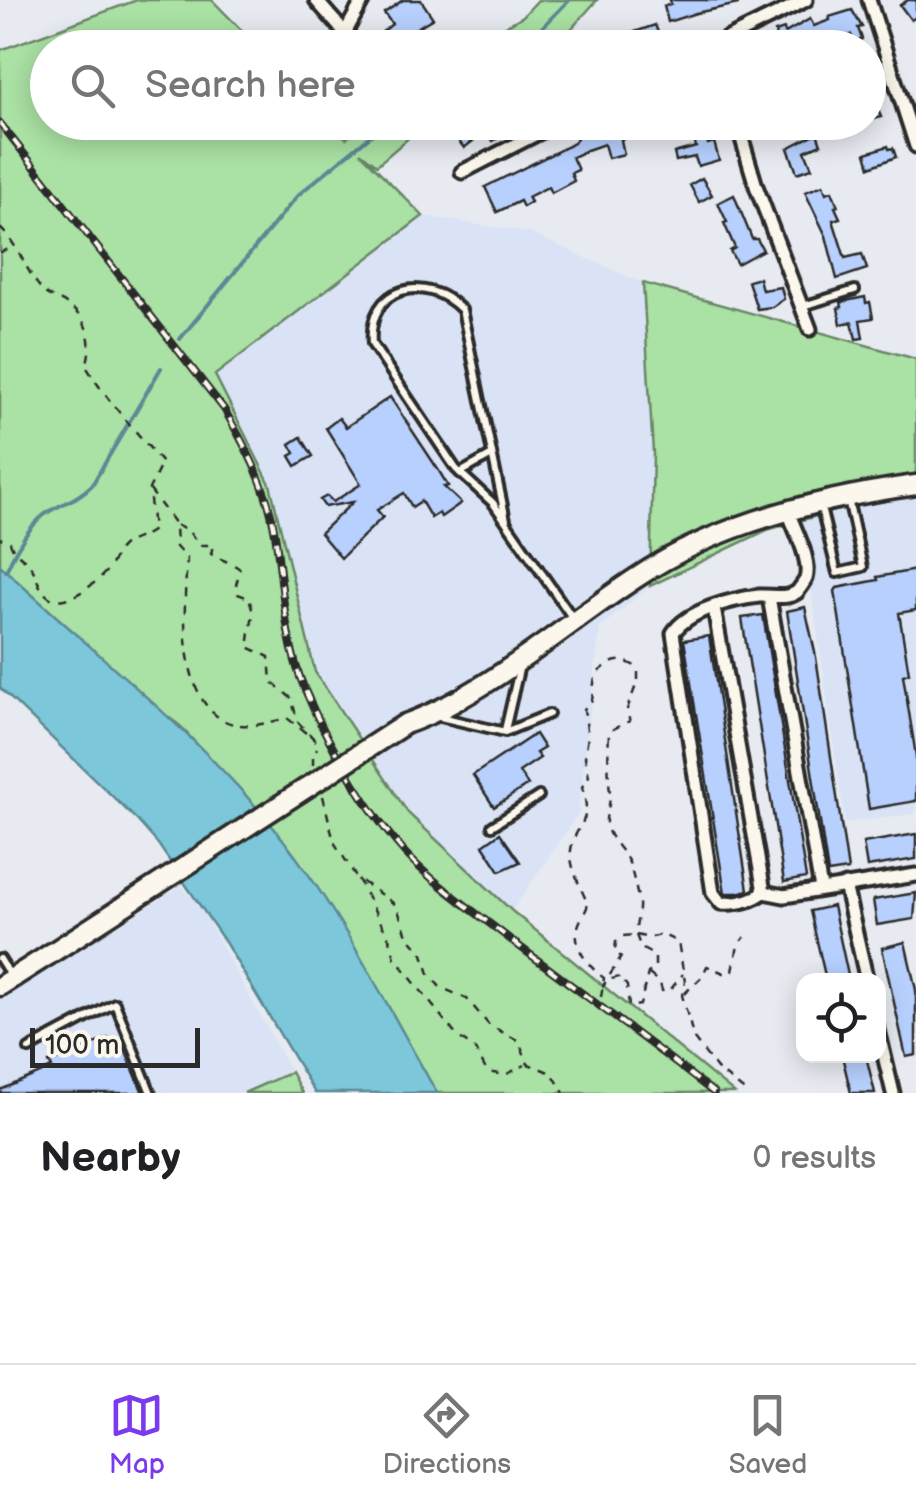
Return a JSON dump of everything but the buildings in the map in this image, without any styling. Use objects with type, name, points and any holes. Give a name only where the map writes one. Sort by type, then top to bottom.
[{"type":"main road","points":[[6,982],[405,724],[432,715],[521,659],[639,575],[713,538],[788,511],[916,484]]},
{"type":"street","points":[[316,0],[341,30]]},
{"type":"street","points":[[346,30],[363,0]]},
{"type":"street","points":[[746,30],[806,0]]},
{"type":"street","points":[[869,0],[879,30]]},
{"type":"street","points":[[886,53],[916,146]]},
{"type":"street","points":[[462,172],[525,140]]},
{"type":"street","points":[[742,140],[810,330]]},
{"type":"street","points":[[788,511],[807,564],[806,579],[798,592],[732,602],[696,614],[673,633],[712,885],[721,903],[746,902],[764,892],[784,896],[916,875]]},
{"type":"street","points":[[769,597],[821,889]]},
{"type":"street","points":[[714,608],[764,892]]},
{"type":"street","points":[[845,885],[865,973]]},
{"type":"street","points":[[886,1063],[893,1093]]},
{"type":"lane","points":[[506,520],[462,310],[448,298],[427,290],[412,288],[390,295],[373,322],[372,344],[460,473],[493,503],[575,620]]},
{"type":"lane","points":[[802,306],[855,290]]},
{"type":"lane","points":[[460,473],[492,455]]},
{"type":"lane","points":[[820,502],[837,573],[863,567],[848,496]]},
{"type":"lane","points":[[505,732],[521,659]]},
{"type":"lane","points":[[432,715],[505,732],[549,714]]},
{"type":"lane","points":[[492,826],[539,796]]},
{"type":"lane","points":[[0,959],[6,982]]},
{"type":"lane","points":[[29,1050],[115,1002],[152,1093]]},
{"type":"path","points":[[0,228],[16,244],[46,295],[64,302],[81,316],[92,347],[86,366],[114,409],[162,463],[149,489],[152,530],[144,537],[128,541],[116,551],[108,569],[66,601],[44,593],[30,565],[18,557],[10,542],[0,538]]},
{"type":"path","points":[[0,253],[16,244]]},
{"type":"path","points":[[149,489],[175,524],[188,531],[200,545],[213,546],[211,554],[220,560],[230,560],[240,569],[238,594],[248,598],[252,613],[248,647],[270,656],[271,681],[291,698],[298,722],[316,741],[287,718],[254,726],[226,722],[206,706],[195,688],[189,664],[187,559],[176,547],[175,524]]},
{"type":"path","points":[[601,998],[604,978],[587,964],[579,945],[579,922],[588,904],[578,884],[578,874],[570,864],[570,852],[586,816],[582,787],[589,776],[584,710],[592,700],[595,675],[612,660],[620,659],[638,668],[638,680],[626,712],[630,720],[609,731],[611,760],[606,772],[610,796],[606,820],[608,832],[629,860],[639,905],[636,935],[641,948],[655,956],[655,968],[648,973],[640,1004],[628,1007],[627,986],[620,977],[603,986]]},
{"type":"path","points":[[312,761],[317,748]]},
{"type":"path","points":[[323,796],[334,842],[390,940],[395,958],[456,1035],[475,1049],[487,1072],[505,1075],[528,1064],[552,1072],[564,1093]]},
{"type":"path","points":[[357,878],[396,905],[406,934],[423,954],[429,974],[440,986],[466,999],[489,1024],[519,1041],[528,1064]]},
{"type":"path","points":[[603,986],[620,957],[615,950],[616,942],[623,936],[650,938],[661,934],[678,942],[682,995],[694,1039],[704,1055],[748,1093]]},
{"type":"path","points":[[682,995],[702,977],[707,966],[724,973],[733,971],[738,945],[745,937]]},
{"type":"path","points":[[648,973],[660,983],[662,991],[671,989],[683,974]]},
{"type":"shaded area","points":[[423,216],[530,233],[643,283],[653,453],[650,586],[600,628],[578,814],[512,911],[408,813],[315,672],[270,484],[214,374]]},
{"type":"shaded area","points":[[916,488],[916,814],[845,823],[801,520]]},
{"type":"shaded area","points":[[181,886],[200,906],[291,1072],[244,1093],[0,1093],[0,999]]},
{"type":"green space","points":[[137,0],[212,0],[241,30],[55,30]]},
{"type":"green space","points":[[538,0],[597,0],[570,30],[499,30],[523,16]]},
{"type":"green space","points":[[30,39],[30,140],[406,140],[377,165],[360,152],[423,216],[215,375],[270,484],[315,672],[408,813],[512,911],[734,1093],[421,1093],[275,830],[179,725],[55,635],[0,568],[0,50]]},
{"type":"green space","points":[[643,283],[916,359],[916,488],[767,530],[650,586],[653,453]]},
{"type":"green space","points":[[291,1072],[302,1093],[244,1093]]},
{"type":"water","points":[[0,565],[173,721],[269,822],[338,920],[437,1093],[315,1093],[225,942],[158,844],[0,688]]},
{"type":"waterway","points":[[540,30],[569,0]]},
{"type":"waterway","points":[[180,339],[298,195],[365,140]]},
{"type":"waterway","points":[[6,571],[36,522],[92,485],[161,368]]},
{"type":"railway","points":[[0,123],[224,409],[241,439],[272,517],[288,633],[298,671],[340,760],[386,830],[419,867],[450,893],[714,1093]]}]
